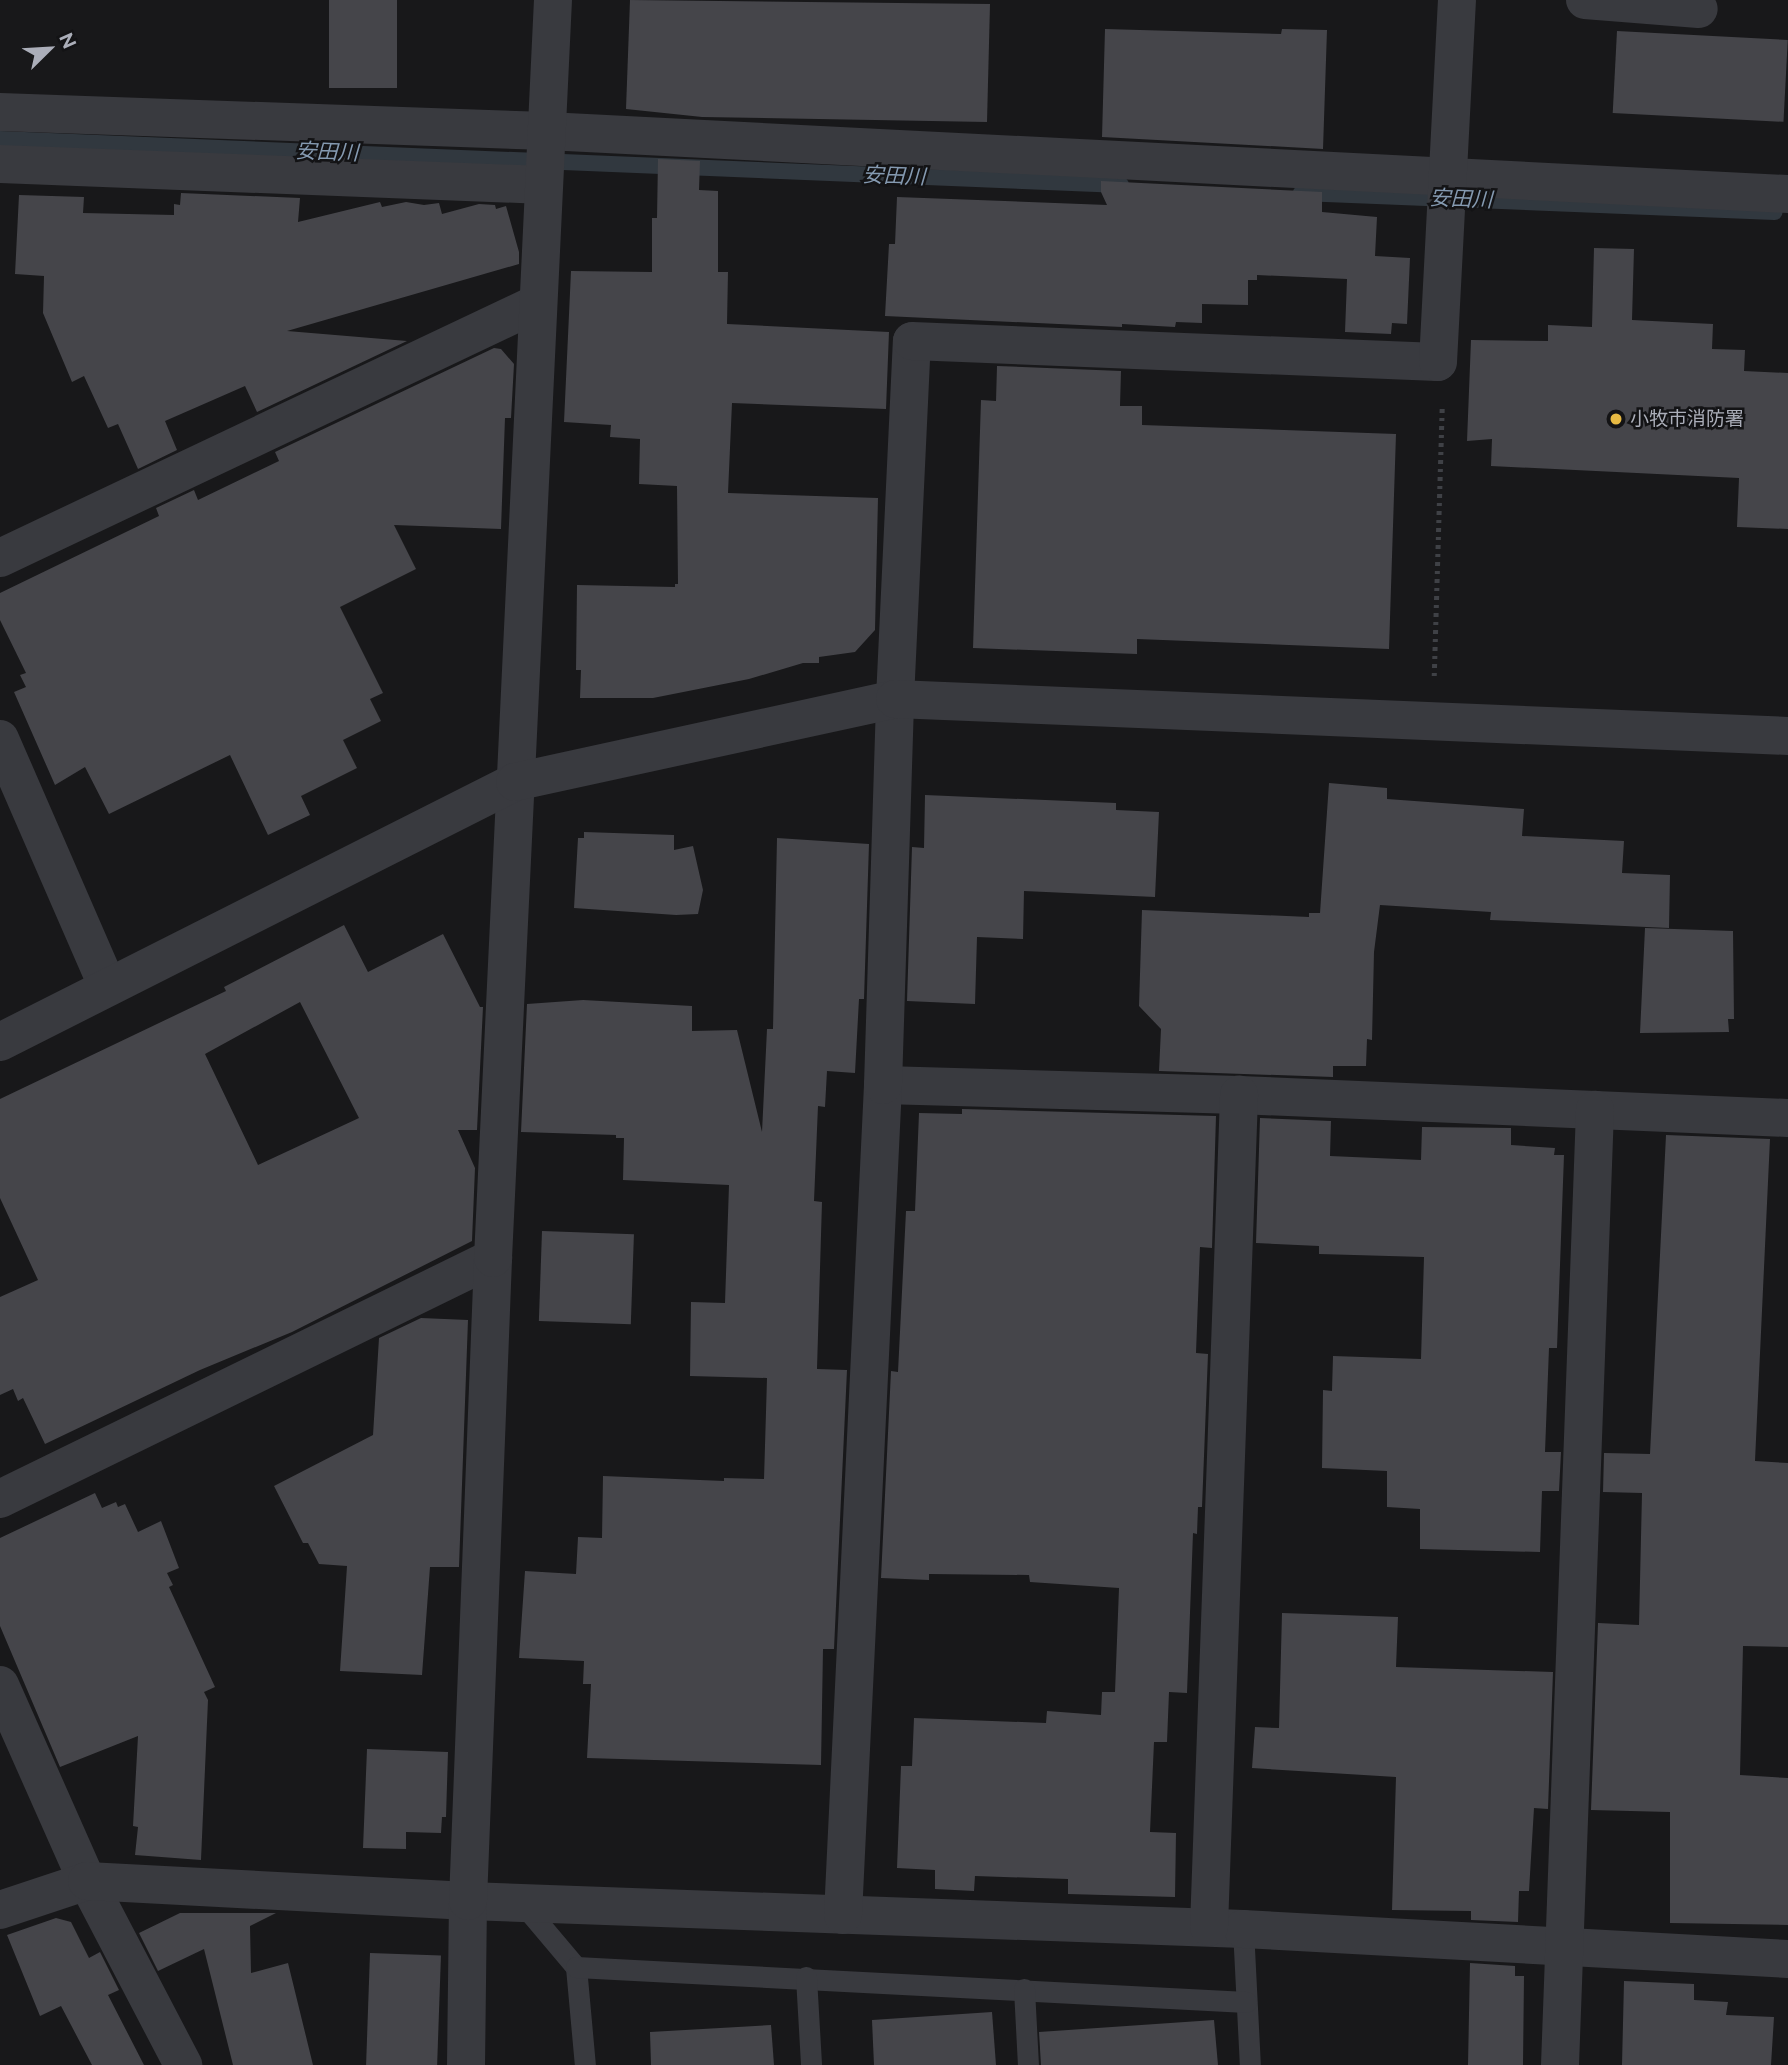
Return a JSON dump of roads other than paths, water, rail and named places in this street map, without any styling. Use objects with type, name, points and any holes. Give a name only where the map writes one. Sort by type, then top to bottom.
[{"type":"street","points":[[466,2065],[468,1901],[493,1258],[553,0]]},
{"type":"street","points":[[843,1915],[883,1085],[895,699],[912,341],[1438,362],[1457,0]]},
{"type":"street","points":[[1585,0],[1699,9]]},
{"type":"street","points":[[0,112],[547,131],[1445,197],[1788,194]]},
{"type":"street","points":[[172,171],[174,118]]},
{"type":"street","points":[[239,173],[240,120]]},
{"type":"street","points":[[307,176],[309,122]]},
{"type":"street","points":[[0,164],[544,185]]},
{"type":"street","points":[[0,558],[538,303]]},
{"type":"street","points":[[0,1042],[514,782],[895,699],[1788,736]]},
{"type":"street","points":[[0,739],[108,987]]},
{"type":"street","points":[[883,1085],[1239,1095],[1788,1118]]},
{"type":"street","points":[[1226,1928],[1239,1095]]},
{"type":"street","points":[[1560,2065],[1595,1110]]},
{"type":"street","points":[[0,1499],[493,1258]]},
{"type":"street","points":[[0,1685],[87,1881],[183,2065]]},
{"type":"street","points":[[0,1910],[87,1881],[468,1901],[1226,1928],[1788,1959]]},
{"type":"lane","points":[[521,1902],[576,1967],[585,2065]]},
{"type":"lane","points":[[1226,1928],[1247,2001],[1250,2065]]},
{"type":"lane","points":[[576,1967],[1247,2001]]},
{"type":"lane","points":[[806,1977],[811,2065]]},
{"type":"lane","points":[[1024,1989],[1028,2065]]},
{"type":"waterway","name":"安田川","points":[[0,139],[1121,185]]},
{"type":"waterway","name":"安田川","points":[[1301,193],[1775,212]]},
{"type":"place","name":"小牧市消防署","points":[[1616,419]]}]
